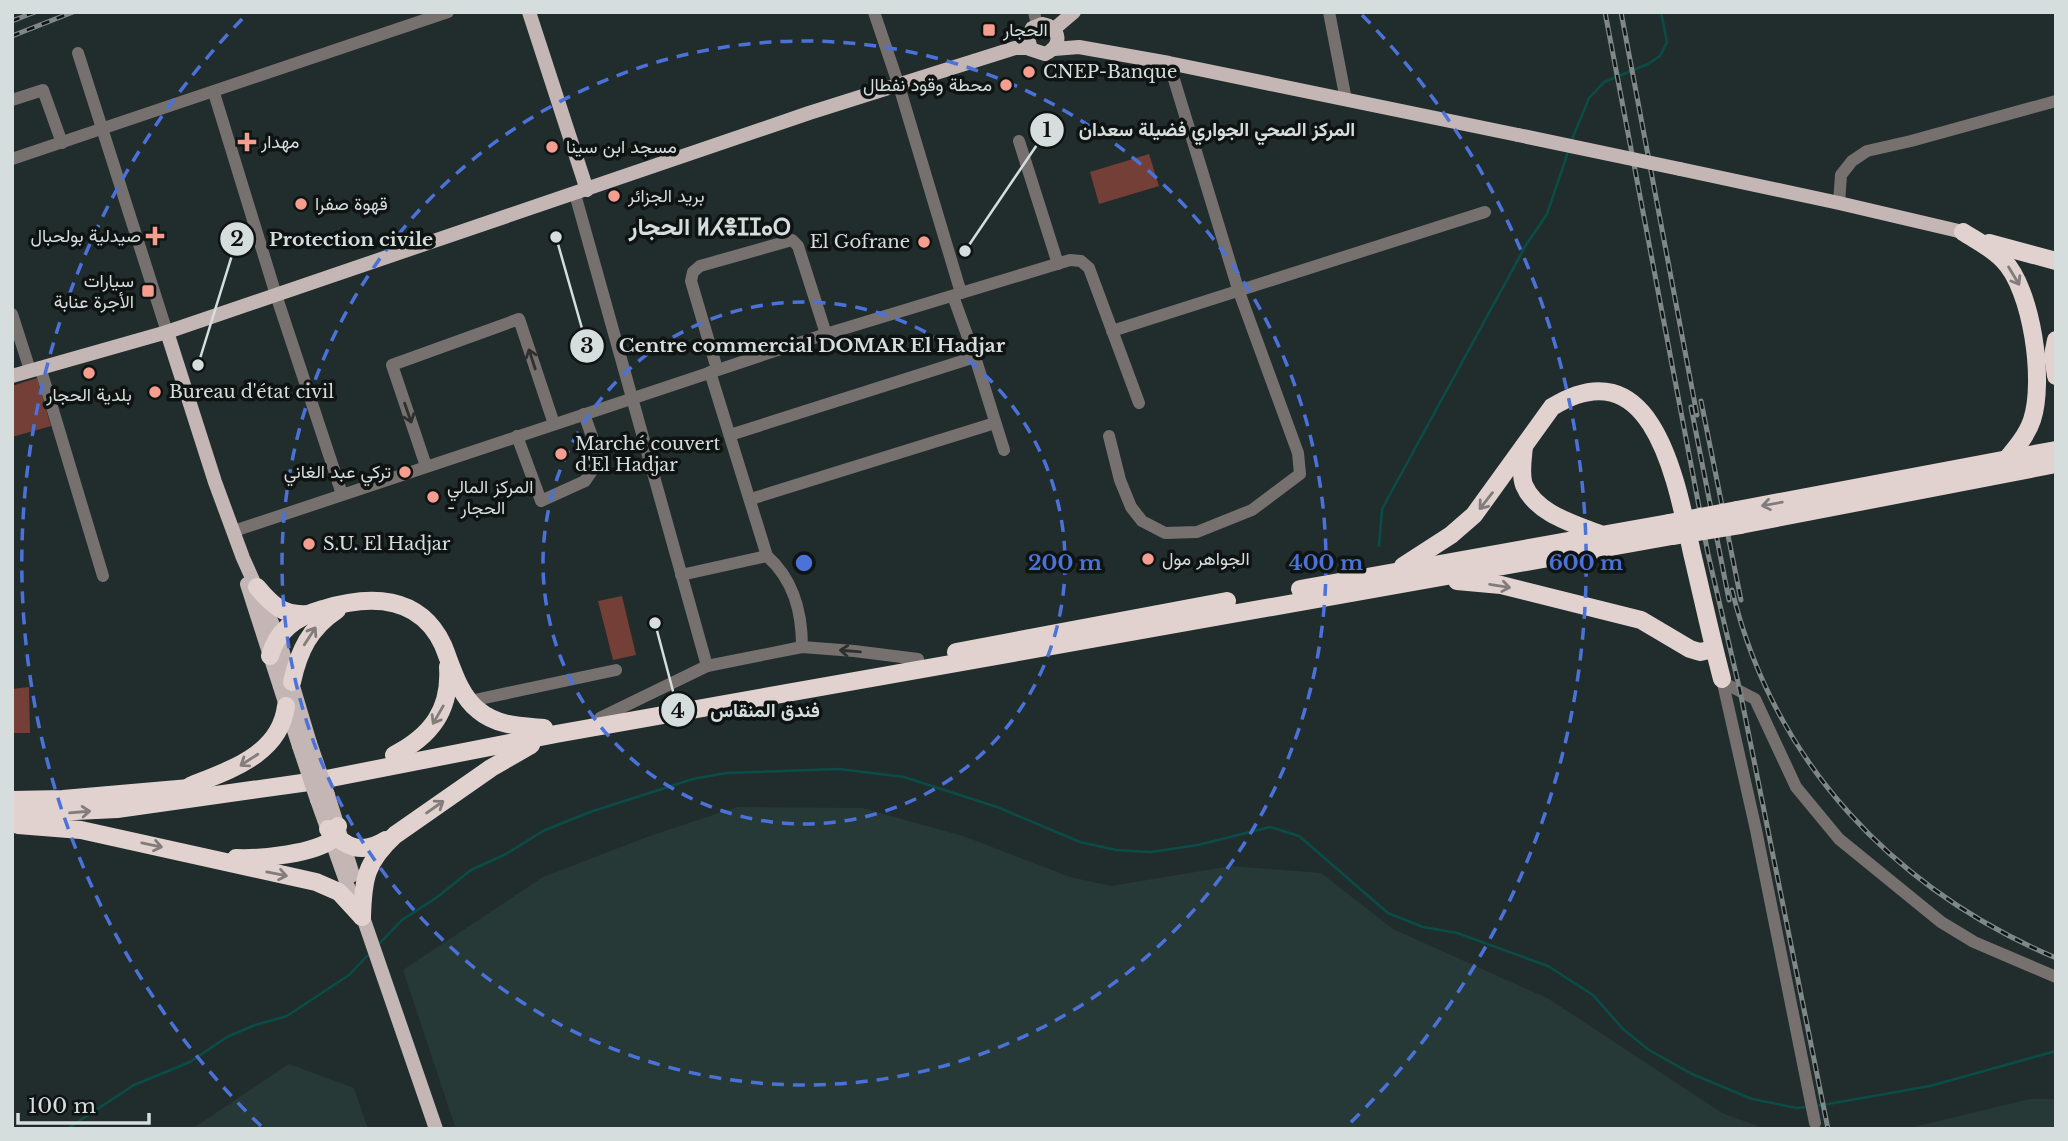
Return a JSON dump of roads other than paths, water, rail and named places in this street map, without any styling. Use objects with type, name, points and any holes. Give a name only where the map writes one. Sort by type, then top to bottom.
[{"type":"highway","points":[[1963,232],[2056,249]]},
{"type":"highway","points":[[1963,232],[2001,247],[2056,261]]},
{"type":"highway","points":[[1963,232],[1994,251],[2010,268],[2025,298],[2034,340],[2036,403],[2027,433],[2006,460]]},
{"type":"highway","points":[[2056,340],[2053,355],[2056,376]]},
{"type":"highway","points":[[1394,572],[1426,553],[1474,515],[1552,407],[1583,392],[1607,391],[1627,399],[1645,416],[1673,467],[1722,679]]},
{"type":"highway","points":[[1524,445],[1524,485],[1533,497],[1546,510],[1601,535]]},
{"type":"highway","points":[[1739,517],[2056,450]]},
{"type":"highway","points":[[12,800],[63,799],[224,784],[550,731],[1433,578],[1670,529],[2056,464]]},
{"type":"highway","points":[[12,814],[117,809],[316,782],[600,718],[1130,618],[1601,535],[1670,529]]},
{"type":"highway","points":[[1433,578],[1501,585],[1548,596],[1641,620],[1690,649],[1700,652],[1714,649]]},
{"type":"highway","points":[[257,587],[281,611],[293,615],[377,600],[407,608],[432,628],[470,701],[478,710],[499,723],[550,731]]},
{"type":"highway","points":[[292,681],[308,637],[321,622],[345,604]]},
{"type":"highway","points":[[270,656],[278,636],[308,614]]},
{"type":"highway","points":[[394,755],[413,745],[428,732],[441,711],[447,696],[447,656]]},
{"type":"highway","points":[[183,788],[227,772],[264,749],[277,733],[286,706]]},
{"type":"highway","points":[[364,920],[364,886],[368,870],[382,847],[395,835],[550,731]]},
{"type":"highway","points":[[12,825],[81,830],[330,886],[345,897],[364,920]]},
{"type":"highway","points":[[187,852],[253,858],[307,849],[335,835],[353,847],[370,847],[395,835]]},
{"type":"main road","points":[[529,12],[581,192]]},
{"type":"main road","points":[[1054,49],[1057,45],[1056,31],[1074,12]]},
{"type":"main road","points":[[1079,47],[1035,19],[1029,33],[1029,44],[1040,54],[1054,49],[1079,47],[1169,62],[1839,203],[1963,232]]},
{"type":"main road","points":[[12,376],[167,332],[808,113],[1029,44]]},
{"type":"main road","points":[[167,332],[215,482],[243,558],[278,636],[292,681],[305,744],[335,835],[359,892],[364,920],[436,1129]]},
{"type":"main road","points":[[243,558],[247,584],[286,706],[305,744]]},
{"type":"street","points":[[12,159],[448,12]]},
{"type":"street","points":[[874,12],[899,86],[957,295],[1004,450]]},
{"type":"street","points":[[1329,12],[1346,100]]},
{"type":"street","points":[[78,53],[167,332]]},
{"type":"street","points":[[1109,436],[1120,480],[1131,508],[1142,521],[1166,533],[1197,532],[1252,510],[1300,474],[1298,453],[1288,421],[1238,289],[1169,62]]},
{"type":"street","points":[[12,100],[43,90],[62,143]]},
{"type":"street","points":[[214,93],[276,295],[342,494]]},
{"type":"street","points":[[1839,203],[1841,175],[1852,161],[1867,151],[2056,101]]},
{"type":"street","points":[[1019,141],[1058,264]]},
{"type":"street","points":[[581,192],[632,398],[707,666]]},
{"type":"street","points":[[1112,331],[1485,212]]},
{"type":"street","points":[[802,648],[796,597],[780,567],[767,556],[730,435],[691,281],[693,272],[700,266],[792,240],[798,246],[826,334]]},
{"type":"street","points":[[234,530],[826,334],[1076,260],[1089,268],[1139,403]]},
{"type":"street","points":[[12,314],[35,369],[103,576]]},
{"type":"street","points":[[426,466],[392,365],[519,319],[554,424]]},
{"type":"street","points":[[730,435],[975,357]]},
{"type":"street","points":[[517,436],[541,501],[584,481],[600,459],[583,414]]},
{"type":"street","points":[[751,499],[995,423]]},
{"type":"street","points":[[681,575],[767,556]]},
{"type":"street","points":[[600,718],[707,666],[802,648],[918,659]]},
{"type":"street","points":[[470,701],[616,670]]},
{"type":"street","points":[[1722,679],[1726,684],[1755,699],[1796,788],[1839,839],[1941,922],[1974,942],[2056,977]]},
{"type":"street","points":[[1722,679],[1756,830],[1815,1123]]},
{"type":"waterway","points":[[1571,142],[1589,98],[1604,82],[1648,64],[1660,56],[1667,42],[1661,12]]},
{"type":"waterway","points":[[1379,546],[1382,509],[1526,245],[1547,214],[1568,152]]},
{"type":"waterway","points":[[378,945],[402,920],[436,898],[471,870],[506,854],[543,831],[590,812],[693,779],[726,773],[839,769],[904,777],[997,807],[1080,842],[1116,850],[1151,852],[1198,845],[1270,827],[1299,836],[1388,913],[1423,927],[1457,933],[1548,966],[1593,995],[1623,1029],[1649,1050],[1692,1074],[1752,1099],[1797,1108],[1807,1107]]},
{"type":"waterway","points":[[67,1129],[134,1085],[190,1062],[227,1037],[287,1016],[349,975],[371,952]]},
{"type":"waterway","points":[[1817,1106],[1930,1086],[2056,1051]]},
{"type":"railway","points":[[12,21],[35,12]]},
{"type":"railway","points":[[12,36],[73,12]]},
{"type":"railway","points":[[1605,12],[1708,554],[1740,691],[1828,1129]]},
{"type":"railway","points":[[1621,12],[1697,415]]},
{"type":"railway","points":[[1701,401],[1741,600]]},
{"type":"railway","points":[[1691,407],[1729,600]]},
{"type":"railway","points":[[1732,590],[1751,653],[1778,711],[1810,764],[1849,813],[1893,857],[1943,896],[1997,929],[2056,958]]},
{"type":"place","name":"الحجار","points":[[989,30]]},
{"type":"place","name":"CNEP-Banque","points":[[1029,72]]},
{"type":"place","name":"محطة وقود نفطال","points":[[1006,85]]},
{"type":"place","name":"مهدار","points":[[247,142]]},
{"type":"place","name":"مسجد ابن سينا","points":[[552,147]]},
{"type":"place","name":"بريد الجزائر","points":[[614,196]]},
{"type":"place","name":"قهوة صفرا","points":[[301,204]]},
{"type":"place","name":"صيدلية بولحبال","points":[[155,236]]},
{"type":"place","name":"Centre commercial DOMAR El Hadjar","points":[[556,237]]},
{"type":"place","name":"El Gofrane","points":[[924,242]]},
{"type":"place","name":"المركز الصحي الجواري فضيلة سعدان","points":[[965,251]]},
{"type":"place","name":"سيارات الأجرة عنابة","points":[[148,291]]},
{"type":"place","name":"Protection civile","points":[[198,365]]},
{"type":"place","name":"بلدية الحجار","points":[[89,373]]},
{"type":"place","name":"Bureau d'état civil","points":[[155,392]]},
{"type":"place","name":"Marché couvert d'El Hadjar","points":[[561,454]]},
{"type":"place","name":"تركي عبد الغاني","points":[[405,472]]},
{"type":"place","name":"المركز المالي - الحجار","points":[[433,497]]},
{"type":"place","name":"S.U. El Hadjar","points":[[309,544]]},
{"type":"place","name":"الجواهر مول","points":[[1148,559]]},
{"type":"place","name":"فندق المنقاس","points":[[655,623]]},
{"type":"district","name":"الحجار ⵍⵃⴻⵊⵊⴰⵔ","points":[[710,226]]}]
